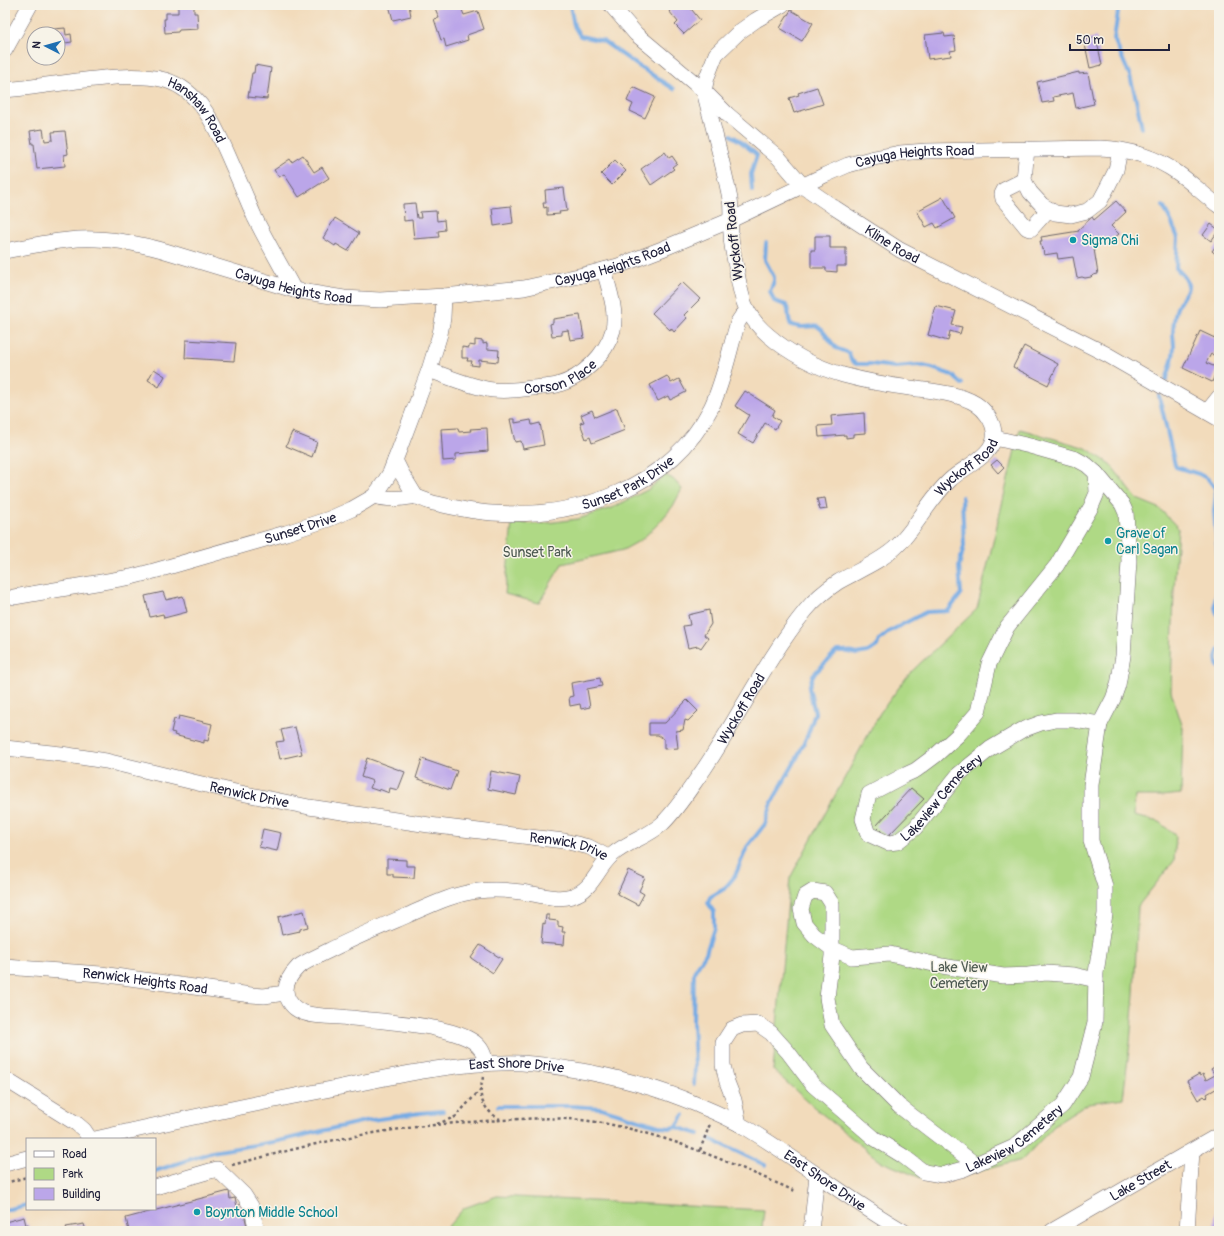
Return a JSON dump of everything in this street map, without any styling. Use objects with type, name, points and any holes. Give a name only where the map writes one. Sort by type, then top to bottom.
[{"type":"street","points":[[5,50],[30,5]]},
{"type":"street","name":"Kline Road","points":[[611,5],[636,34],[704,91],[727,114],[779,158],[803,186],[900,250],[1099,351],[1213,415]]},
{"type":"street","name":"Wyckoff Road","points":[[608,857],[619,849],[650,834],[664,822],[683,800],[713,755],[783,640],[809,606],[821,594],[834,585],[879,559],[897,546],[944,485],[956,474],[987,452],[993,443],[993,427],[989,418],[981,408],[974,403],[950,395],[883,384],[832,371],[807,360],[782,346],[762,329],[747,311],[738,283],[731,237],[730,202],[704,91],[707,77],[716,54],[739,32],[782,5]]},
{"type":"street","name":"Hanshaw Road","points":[[5,90],[34,88],[81,80],[128,76],[165,80],[191,94],[209,117],[218,133],[256,219],[294,290]]},
{"type":"street","name":"Cayuga Heights Road","points":[[5,252],[69,239],[120,241],[162,250],[294,290],[344,298],[372,300],[444,296],[524,288],[604,270],[662,249],[731,220],[848,165],[900,153],[926,151],[1100,148],[1136,152],[1159,161],[1219,206]]},
{"type":"street","points":[[1027,149],[1024,180],[1030,192],[1042,204],[1055,213],[1071,216],[1087,211],[1100,200],[1116,170],[1120,150]]},
{"type":"street","points":[[1024,180],[1004,190],[1002,194],[1003,199],[1026,228],[1031,229],[1049,209]]},
{"type":"street","name":"Corson Place","points":[[429,370],[465,383],[492,390],[505,391],[556,386],[570,380],[582,373],[604,349],[613,329],[614,307],[604,270]]},
{"type":"street","name":"Sunset Drive","points":[[14,597],[131,577],[286,533],[329,519],[346,512],[374,496],[390,473],[429,370],[442,324],[444,296]]},
{"type":"street","name":"Sunset Park Drive","points":[[374,496],[387,499],[416,497],[425,501],[491,514],[534,514],[592,503],[612,495],[634,484],[664,465],[685,445],[700,426],[710,410],[719,390],[738,322],[747,311]]},
{"type":"street","points":[[1213,415],[1219,397]]},
{"type":"street","name":"Lakeview Cemetery","points":[[739,1124],[734,1100],[727,1082],[723,1065],[723,1043],[732,1029],[742,1025],[758,1024],[771,1033],[788,1052],[813,1086],[874,1138],[903,1156],[924,1172],[942,1175],[964,1169],[1014,1146],[1063,1105],[1081,1077],[1089,1051],[1095,1022],[1096,973],[1105,914],[1104,886],[1091,841],[1091,785],[1100,724],[1113,699],[1118,685],[1124,656],[1129,561],[1126,513],[1122,504],[1096,473],[1087,465],[1076,459],[994,438]]},
{"type":"street","points":[[395,460],[416,497]]},
{"type":"street","name":"Lakeview Cemetery","points":[[1096,473],[1097,493],[1088,513],[1057,565],[1007,627],[989,664],[978,712],[958,735],[921,767],[869,794],[863,819],[868,834],[888,843],[897,842],[915,828],[959,774],[990,749],[1022,730],[1041,723],[1056,720],[1074,720],[1100,724]]},
{"type":"street","name":"Renwick Drive","points":[[5,748],[106,761],[231,791],[309,807],[429,825],[564,841],[589,847],[608,857],[596,877],[584,891],[574,896],[556,898],[520,892],[481,890],[446,899],[348,940],[299,967],[291,975],[287,982],[285,993]]},
{"type":"street","points":[[975,1164],[899,1106],[862,1068],[832,1025],[826,998],[832,948],[852,957],[890,954],[942,966],[1003,976],[1028,975],[1046,972],[1074,975],[1096,980]]},
{"type":"street","name":"Renwick Heights Road","points":[[5,967],[101,974],[250,996],[285,993]]},
{"type":"street","points":[[285,993],[290,1004],[297,1010],[308,1014],[411,1024],[448,1031],[464,1036],[484,1052],[485,1068]]},
{"type":"street","name":"East Shore Drive","points":[[100,1138],[253,1104],[360,1083],[446,1068],[485,1068],[524,1063],[598,1073],[651,1087],[697,1104],[739,1124],[784,1152],[878,1217],[903,1231]]},
{"type":"street","points":[[5,1079],[77,1124],[84,1130],[89,1138]]},
{"type":"street","name":"Lake Street","points":[[1058,1228],[1219,1135]]},
{"type":"street","points":[[1187,1231],[1192,1151]]},
{"type":"street","points":[[5,1164],[26,1158]]},
{"type":"street","points":[[156,1187],[217,1169],[244,1195],[251,1206],[257,1231]]},
{"type":"street","points":[[811,1231],[817,1175]]},
{"type":"path","points":[[485,1068],[481,1096],[484,1104],[494,1117],[502,1120]]},
{"type":"path","points":[[434,1125],[455,1117],[481,1089]]},
{"type":"path","points":[[217,1169],[313,1145],[366,1134],[434,1125],[523,1118],[565,1118],[597,1122],[662,1138],[700,1150],[795,1191]]},
{"type":"path","points":[[700,1150],[711,1122]]},
{"type":"path","points":[[5,1182],[26,1177]]},
{"type":"green space","name":"Lake View Cemetery","points":[[1020,429],[1086,448],[1110,464],[1137,499],[1159,508],[1178,528],[1174,590],[1171,691],[1183,728],[1181,794],[1135,796],[1134,816],[1159,822],[1176,836],[1174,861],[1138,906],[1134,994],[1123,1098],[1089,1103],[1056,1124],[1022,1160],[933,1183],[880,1161],[815,1108],[773,1070],[790,878],[880,713],[909,674],[977,609]]},
{"type":"green space","name":"Sunset Park","points":[[665,475],[673,479],[682,489],[673,506],[659,523],[641,540],[623,550],[562,564],[539,603],[505,594],[512,523],[539,524],[578,519],[614,507],[649,489]]},
{"type":"green space","points":[[497,1196],[764,1210],[762,1227],[766,1231],[444,1231],[464,1208]]},
{"type":"building","points":[[178,5],[194,6],[194,13],[197,13],[198,29],[179,30],[178,32],[165,33],[164,19],[166,19],[166,13],[178,13]]},
{"type":"building","points":[[389,5],[409,5],[411,16],[393,20]]},
{"type":"building","points":[[444,5],[445,7],[460,5],[464,15],[478,11],[484,29],[467,35],[468,40],[446,47],[444,39],[441,40],[434,19],[439,18],[435,8]]},
{"type":"building","points":[[676,5],[688,5],[700,20],[684,34],[675,25],[678,22],[669,11]]},
{"type":"building","points":[[791,10],[813,23],[802,41],[780,28]]},
{"type":"building","points":[[944,33],[945,37],[954,36],[956,50],[950,51],[951,56],[928,59],[925,35]]},
{"type":"building","points":[[71,34],[72,42],[66,43],[66,35]]},
{"type":"building","points":[[1096,37],[1102,65],[1090,68],[1084,40]]},
{"type":"building","points":[[255,65],[271,68],[267,99],[248,97],[252,73],[254,73]]},
{"type":"building","points":[[1079,72],[1079,74],[1088,73],[1094,104],[1076,108],[1073,93],[1053,97],[1054,101],[1042,103],[1037,82]]},
{"type":"building","points":[[633,87],[655,97],[645,118],[630,111],[633,104],[627,101]]},
{"type":"building","points":[[817,87],[823,104],[794,113],[789,98],[799,95],[798,93]]},
{"type":"building","points":[[43,129],[45,141],[53,140],[52,132],[65,131],[68,154],[64,155],[65,166],[37,169],[34,144],[32,144],[30,131]]},
{"type":"building","points":[[665,152],[669,158],[672,156],[677,163],[672,167],[674,169],[651,185],[641,169]]},
{"type":"building","points":[[303,155],[314,172],[322,167],[329,178],[299,197],[284,174],[279,177],[274,170],[290,159],[292,162]]},
{"type":"building","points":[[615,160],[626,171],[612,185],[601,174]]},
{"type":"building","points":[[564,188],[567,211],[559,212],[560,214],[547,215],[547,207],[544,208],[543,203],[546,203],[545,190]]},
{"type":"building","points":[[943,197],[955,218],[937,228],[934,223],[926,227],[917,211]]},
{"type":"building","name":"Sigma Chi","points":[[1116,201],[1126,212],[1111,226],[1119,234],[1109,242],[1106,239],[1094,249],[1098,274],[1091,277],[1077,278],[1073,257],[1058,259],[1057,253],[1044,255],[1040,241],[1042,241],[1041,237],[1079,231],[1078,230],[1092,217],[1094,220]]},
{"type":"building","points":[[415,203],[417,218],[421,218],[420,212],[436,211],[437,221],[444,220],[445,230],[438,231],[439,237],[414,239],[412,220],[404,221],[403,204]]},
{"type":"building","points":[[511,206],[513,223],[494,226],[492,208]]},
{"type":"building","points":[[335,218],[359,233],[348,251],[336,244],[335,246],[323,238]]},
{"type":"building","points":[[1211,224],[1219,230],[1211,241],[1203,235]]},
{"type":"building","points":[[815,236],[830,236],[830,248],[846,248],[846,266],[837,266],[837,272],[826,271],[826,268],[811,268],[811,250],[815,250]]},
{"type":"building","points":[[1219,242],[1219,257],[1212,251]]},
{"type":"building","points":[[682,282],[700,299],[684,315],[687,318],[674,332],[652,313]]},
{"type":"building","points":[[936,306],[956,311],[952,325],[962,327],[960,334],[950,331],[948,341],[928,335]]},
{"type":"building","points":[[580,315],[584,338],[570,340],[568,330],[562,331],[562,335],[552,336],[550,324],[553,323],[553,319]]},
{"type":"building","points":[[1200,331],[1219,340],[1213,355],[1211,354],[1206,363],[1218,368],[1212,382],[1183,368]]},
{"type":"building","points":[[186,340],[236,343],[234,361],[185,358]]},
{"type":"building","points":[[475,340],[483,341],[483,344],[487,343],[487,349],[499,350],[498,362],[479,360],[479,366],[471,365],[472,361],[467,361],[468,358],[462,358],[462,347],[469,348],[469,345],[475,346]]},
{"type":"building","points":[[1024,346],[1058,364],[1048,385],[1013,367]]},
{"type":"building","points":[[154,369],[165,376],[159,387],[148,380]]},
{"type":"building","points":[[667,376],[671,383],[679,379],[686,392],[670,400],[668,396],[658,401],[650,385]]},
{"type":"building","points":[[745,391],[775,410],[772,416],[780,421],[775,429],[765,423],[753,443],[738,434],[749,415],[735,406]]},
{"type":"building","points":[[617,408],[625,430],[592,443],[590,437],[586,439],[580,423],[584,422],[581,415],[592,410],[595,417]]},
{"type":"building","points":[[864,413],[865,433],[853,434],[853,437],[846,438],[846,435],[819,437],[818,426],[832,425],[831,416]]},
{"type":"building","points":[[510,419],[515,419],[515,423],[531,420],[532,425],[540,423],[544,445],[523,449],[521,441],[515,442]]},
{"type":"building","points":[[458,428],[459,432],[471,431],[470,429],[487,428],[488,451],[456,454],[456,460],[443,461],[441,429]]},
{"type":"building","points":[[292,432],[317,442],[312,457],[286,446]]},
{"type":"building","points":[[997,460],[1004,467],[998,473],[991,465]]},
{"type":"building","points":[[825,498],[827,509],[820,510],[817,499]]},
{"type":"building","points":[[163,592],[166,600],[183,596],[187,612],[164,618],[163,614],[150,617],[145,596]]},
{"type":"building","points":[[709,610],[711,624],[704,635],[708,638],[701,648],[698,646],[688,648],[683,626],[690,625],[688,615]]},
{"type":"building","points":[[600,678],[602,686],[587,689],[590,707],[581,709],[580,704],[570,706],[569,697],[573,696],[571,683]]},
{"type":"building","points":[[687,700],[698,711],[688,721],[685,720],[683,730],[676,731],[678,748],[664,749],[664,739],[658,735],[649,735],[649,723],[665,723]]},
{"type":"building","points":[[179,716],[212,724],[208,741],[204,740],[204,743],[174,735],[175,733],[171,732],[174,719],[178,720]]},
{"type":"building","points":[[295,727],[302,754],[280,759],[276,742],[284,741],[281,730]]},
{"type":"building","points":[[367,758],[405,772],[398,790],[390,788],[389,793],[379,789],[379,791],[370,788],[373,781],[361,777]]},
{"type":"building","points":[[422,759],[457,771],[450,790],[416,778]]},
{"type":"building","points":[[491,771],[520,777],[516,795],[488,789]]},
{"type":"building","points":[[911,788],[924,799],[887,837],[876,826]]},
{"type":"building","points":[[263,829],[281,833],[277,851],[259,847]]},
{"type":"building","points":[[387,859],[406,860],[406,866],[415,866],[414,878],[393,877],[393,874],[387,874]]},
{"type":"building","points":[[628,870],[645,878],[639,891],[644,894],[638,905],[617,894]]},
{"type":"building","points":[[304,911],[308,927],[300,929],[300,931],[282,935],[278,917]]},
{"type":"building","points":[[546,915],[549,915],[549,920],[558,921],[558,926],[563,927],[562,932],[565,932],[564,945],[541,943],[543,923],[545,924]]},
{"type":"building","points":[[480,945],[502,959],[493,973],[471,958]]},
{"type":"building","points":[[1219,1064],[1219,1087],[1207,1094],[1208,1096],[1206,1098],[1204,1096],[1198,1100],[1187,1081],[1199,1074],[1200,1076],[1203,1074],[1206,1080],[1215,1075],[1211,1069]]},
{"type":"building","name":"Boynton Middle School","points":[[229,1191],[230,1199],[235,1198],[237,1206],[242,1204],[248,1231],[129,1231],[126,1218]]},
{"type":"building","points":[[1219,1194],[1219,1231],[1214,1231],[1216,1199]]},
{"type":"building","points":[[24,1217],[26,1225],[28,1224],[30,1231],[5,1231],[5,1222]]},
{"type":"building","points":[[84,1224],[86,1231],[61,1231],[67,1229],[66,1227]]},
{"type":"waterway","points":[[570,5],[574,26],[580,36],[603,41],[674,89]]},
{"type":"waterway","points":[[1119,5],[1114,39],[1130,76],[1142,128]]},
{"type":"waterway","points":[[731,135],[757,155],[751,174],[752,190]]},
{"type":"waterway","points":[[1163,206],[1178,238],[1176,268],[1188,284],[1187,290],[1176,311],[1173,329],[1173,355],[1166,380]]},
{"type":"waterway","points":[[766,243],[765,260],[774,277],[770,291],[774,301],[786,305],[791,325],[801,327],[817,326],[836,348],[849,353],[851,360],[856,364],[895,367],[918,365],[952,375],[962,384]]},
{"type":"waterway","points":[[1159,396],[1176,467],[1199,474],[1208,479],[1215,488],[1216,495],[1214,511],[1219,569]]},
{"type":"waterway","points":[[694,1084],[694,972],[706,953],[714,928],[714,912],[708,903],[710,897],[724,889],[735,876],[747,847],[765,824],[772,802],[797,758],[808,734],[815,713],[809,688],[813,675],[837,651],[856,654],[868,652],[877,646],[879,640],[890,631],[926,612],[948,611],[961,594],[959,566],[964,546],[962,497]]},
{"type":"waterway","points":[[1219,582],[1215,604],[1215,608],[1219,616]]},
{"type":"waterway","points":[[1219,649],[1216,658],[1219,668]]},
{"type":"waterway","points":[[498,1106],[571,1106],[601,1108],[662,1127],[670,1128],[676,1127],[684,1115]]},
{"type":"waterway","points":[[156,1171],[212,1152],[279,1141],[365,1121],[443,1111]]},
{"type":"waterway","points":[[676,1127],[699,1134]]},
{"type":"waterway","points":[[710,1139],[765,1165]]},
{"type":"waterway","points":[[5,1210],[26,1205]]},
{"type":"place","name":"Sigma Chi","points":[[1073,240]]},
{"type":"place","name":"Grave of Carl Sagan","points":[[1108,541]]},
{"type":"place","name":"Boynton Middle School","points":[[197,1212]]}]
